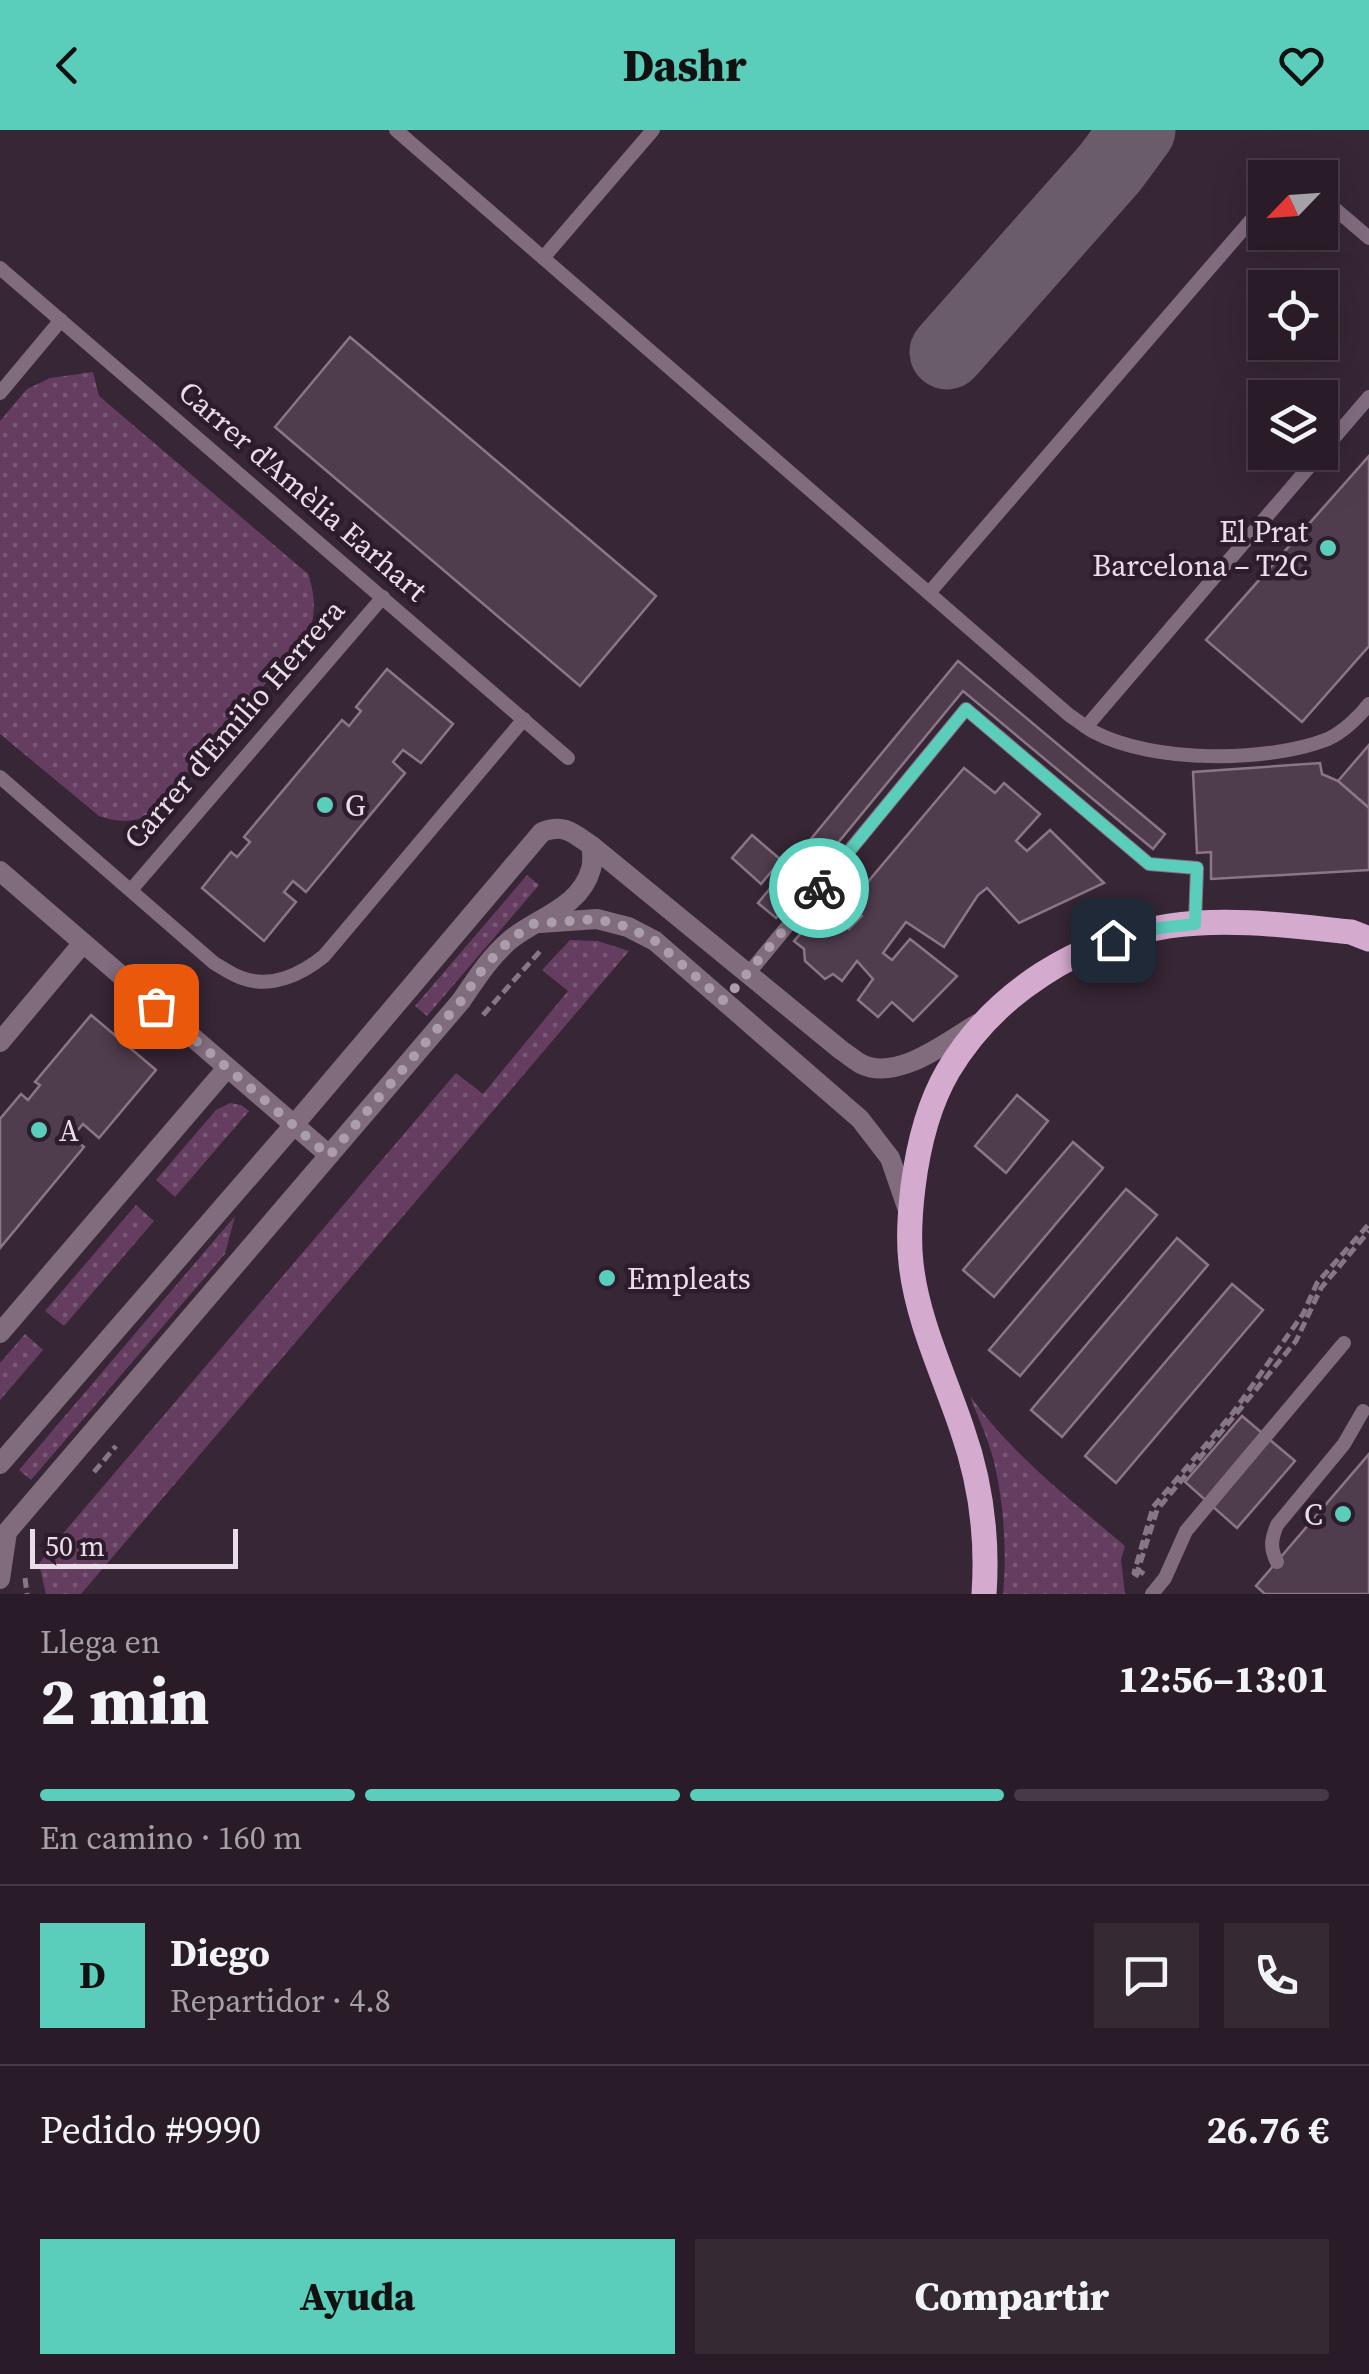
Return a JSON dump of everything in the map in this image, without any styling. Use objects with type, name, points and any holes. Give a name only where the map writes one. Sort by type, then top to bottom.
[{"type":"main road","points":[[984,1594],[982,1510],[964,1434],[921,1315],[910,1263],[910,1216],[918,1151],[948,1070],[991,1014],[1025,986],[1063,961],[1124,936],[1195,924],[1363,933]]},
{"type":"street","points":[[0,1464],[542,832],[554,827],[568,830],[592,846],[864,1066],[890,1068],[921,1059],[991,1014]]},
{"type":"street","points":[[0,1579],[7,1532],[461,1001],[484,967],[509,941],[577,895],[592,868],[592,846]]},
{"type":"street","points":[[0,872],[329,1156]]},
{"type":"street","points":[[532,924],[597,919],[628,927],[655,941],[860,1119],[890,1158],[910,1216]]},
{"type":"street","points":[[0,1042],[84,944]]},
{"type":"street","points":[[724,1001],[748,974]]},
{"type":"street","points":[[0,1333],[228,1068]]},
{"type":"lane","points":[[396,130],[929,594],[1094,732],[1131,745],[1203,758],[1296,748],[1332,738],[1369,704]]},
{"type":"lane","points":[[543,258],[653,130]]},
{"type":"lane","points":[[1338,211],[1369,238]]},
{"type":"lane","points":[[929,594],[1248,224]]},
{"type":"lane","name":"Carrer d'Amèlia Earhart","points":[[0,268],[568,758]]},
{"type":"lane","points":[[0,393],[61,320]]},
{"type":"lane","points":[[1086,726],[1369,397]]},
{"type":"lane","name":"Carrer d'Emilio Herrera","points":[[131,890],[384,597]]},
{"type":"lane","points":[[748,974],[966,709],[1149,864],[1197,868],[1195,924]]},
{"type":"lane","points":[[0,777],[214,963],[242,978],[270,982],[302,972],[324,956],[524,719]]},
{"type":"lane","points":[[1156,1590],[1186,1532],[1344,1343]]},
{"type":"lane","points":[[1277,1562],[1271,1550],[1277,1526],[1344,1444],[1362,1411]]},
{"type":"path","points":[[484,1014],[550,940]]},
{"type":"path","points":[[1156,1590],[1138,1570],[1157,1510],[1296,1341],[1320,1288],[1369,1228]]},
{"type":"path","points":[[90,1476],[126,1433]]},
{"type":"path","points":[[24,1576],[28,1594]]},
{"type":"shaded area","points":[[93,372],[99,396],[308,574],[314,602],[310,630],[160,811],[130,821],[99,816],[0,734],[0,421],[27,389],[50,378]]},
{"type":"shaded area","points":[[527,875],[539,885],[427,1016],[415,1006]]},
{"type":"shaded area","points":[[570,940],[598,941],[629,951],[81,1594],[46,1594],[39,1564],[48,1551],[456,1073],[483,1094],[568,991],[542,970]]},
{"type":"shaded area","points":[[230,1103],[249,1111],[175,1197],[156,1180],[216,1110]]},
{"type":"shaded area","points":[[136,1205],[154,1221],[64,1326],[45,1311]]},
{"type":"shaded area","points":[[235,1216],[225,1254],[31,1480],[19,1470]]},
{"type":"shaded area","points":[[25,1334],[43,1350],[0,1400],[0,1363]]},
{"type":"shaded area","points":[[970,1396],[1023,1457],[1125,1546],[1121,1560],[1125,1594],[1003,1594],[1005,1545],[1000,1495],[992,1454]]},
{"type":"building","points":[[350,337],[656,596],[580,686],[275,427]]},
{"type":"building","name":"El Prat Barcelona – T2C","points":[[1369,456],[1369,646],[1302,722],[1206,640]]},
{"type":"building","points":[[958,661],[1165,834],[1153,849],[963,691],[776,918],[758,903]]},
{"type":"building","name":"G","points":[[387,669],[453,724],[421,763],[403,750],[393,762],[405,773],[306,892],[293,881],[284,892],[296,902],[264,941],[202,888],[231,852],[237,857],[250,842],[244,837],[342,720],[349,726],[361,711],[356,707]]},
{"type":"building","points":[[1369,745],[1369,808],[1338,781]]},
{"type":"building","points":[[1320,763],[1322,774],[1338,781],[1369,808],[1369,870],[1211,879],[1211,852],[1197,853],[1193,772]]},
{"type":"building","points":[[964,768],[995,793],[1004,783],[1040,814],[1016,841],[1027,851],[1050,830],[1104,883],[1019,923],[987,888],[978,895],[944,947],[906,922],[883,953],[892,960],[910,939],[957,976],[913,1021],[892,1002],[878,1017],[858,1000],[873,979],[857,961],[842,981],[833,974],[825,979],[805,961],[804,949],[794,941],[810,923],[821,927],[832,916],[849,929],[862,916],[850,903]]},
{"type":"building","points":[[752,835],[781,860],[761,884],[732,858]]},
{"type":"building","name":"A","points":[[91,1015],[156,1070],[99,1138],[83,1124],[72,1137],[84,1147],[0,1248],[0,1119],[21,1094],[28,1100],[40,1085],[35,1082]]},
{"type":"building","points":[[1017,1095],[1048,1121],[1006,1173],[975,1146]]},
{"type":"building","points":[[1073,1142],[1103,1168],[994,1297],[963,1270]]},
{"type":"building","points":[[1126,1189],[1157,1215],[1020,1376],[989,1350]]},
{"type":"building","points":[[1177,1238],[1208,1265],[1062,1437],[1031,1410]]},
{"type":"building","points":[[1232,1284],[1263,1310],[1116,1483],[1085,1456]]},
{"type":"building","points":[[1242,1416],[1295,1461],[1237,1528],[1185,1482]]},
{"type":"building","name":"C","points":[[1369,1454],[1369,1594],[1265,1594],[1256,1586]]},
{"type":"taxiway","points":[[947,352],[1110,168],[1138,130]]},
{"type":"way so far","points":[[156,1006],[329,1156],[461,1001],[484,967],[532,924],[597,919],[628,927],[655,941],[724,1001],[819,888]]},
{"type":"place","name":"El Prat Barcelona – T2C","points":[[1328,548]]},
{"type":"place","name":"G","points":[[325,805]]},
{"type":"place","name":"A","points":[[39,1130]]},
{"type":"place","name":"Empleats","points":[[607,1278]]},
{"type":"place","name":"C","points":[[1343,1514]]},
{"type":"route","points":[[819,888],[966,709],[1149,864],[1197,868],[1195,924],[1113,940]]}]
